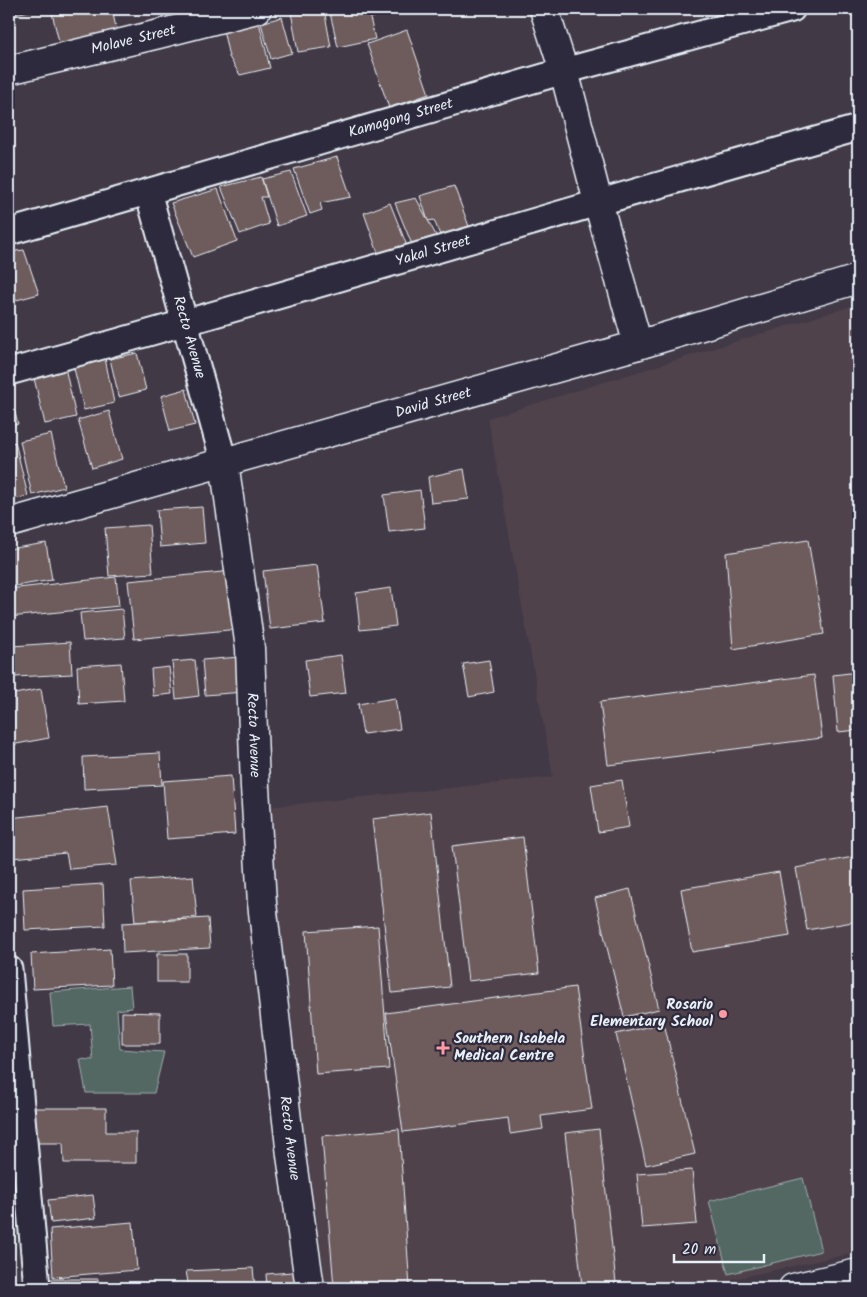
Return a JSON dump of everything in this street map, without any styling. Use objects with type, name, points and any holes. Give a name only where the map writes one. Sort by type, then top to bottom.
[{"type":"street","name":"Molave Street","points":[[9,70],[257,9]]},
{"type":"street","points":[[544,9],[564,70],[638,345]]},
{"type":"street","name":"Kamagong Street","points":[[9,232],[564,70],[792,9]]},
{"type":"street","name":"Yakal Street","points":[[9,372],[185,324],[598,202],[858,128]]},
{"type":"street","name":"Recto Avenue","points":[[148,192],[224,462],[250,648],[262,903],[291,1155],[310,1288]]},
{"type":"street","name":"David Street","points":[[9,523],[638,345],[858,279]]},
{"type":"street","points":[[9,969],[37,1288]]},
{"type":"street","points":[[793,1288],[858,1272]]},
{"type":"shaded area","points":[[858,304],[858,1252],[692,1288],[316,1288],[267,807],[553,777],[488,418]]},
{"type":"green space","points":[[130,986],[132,1008],[117,1010],[120,1049],[164,1052],[154,1093],[86,1093],[80,1059],[93,1060],[90,1024],[53,1026],[50,992]]},
{"type":"green space","points":[[803,1178],[821,1251],[728,1274],[709,1201]]},
{"type":"building","points":[[9,9],[40,9],[9,15]]},
{"type":"building","points":[[51,9],[112,9],[118,37],[61,50]]},
{"type":"building","points":[[324,9],[331,47],[298,52],[291,12]]},
{"type":"building","points":[[329,9],[386,9],[387,14],[370,18],[375,39],[338,47]]},
{"type":"building","points":[[282,17],[292,53],[271,59],[261,23]]},
{"type":"building","points":[[258,18],[270,68],[240,75],[229,57],[222,25]]},
{"type":"building","points":[[407,30],[429,94],[389,108],[367,44]]},
{"type":"building","points":[[337,157],[351,197],[320,203],[322,210],[310,214],[294,169]]},
{"type":"building","points":[[291,172],[307,216],[277,226],[262,179]]},
{"type":"building","points":[[261,177],[267,197],[261,197],[269,224],[240,234],[221,187]]},
{"type":"building","points":[[454,186],[470,229],[442,240],[434,220],[428,221],[420,196]]},
{"type":"building","points":[[218,189],[237,241],[193,257],[171,203]]},
{"type":"building","points":[[416,198],[438,239],[413,247],[395,203]]},
{"type":"building","points":[[390,203],[407,246],[379,256],[364,213]]},
{"type":"building","points":[[24,250],[39,294],[9,302],[9,252]]},
{"type":"building","points":[[104,353],[114,403],[84,410],[72,360]]},
{"type":"building","points":[[137,353],[146,390],[119,397],[110,359]]},
{"type":"building","points":[[64,363],[76,417],[45,424],[32,370]]},
{"type":"building","points":[[186,389],[195,425],[170,431],[161,396]]},
{"type":"building","points":[[9,391],[18,424],[9,426]]},
{"type":"building","points":[[109,411],[122,459],[92,468],[78,420]]},
{"type":"building","points":[[51,434],[64,487],[32,495],[20,441]]},
{"type":"building","points":[[15,442],[28,496],[9,500],[9,444]]},
{"type":"building","points":[[464,469],[469,499],[431,503],[428,477]]},
{"type":"building","points":[[420,490],[425,528],[389,532],[384,495]]},
{"type":"building","points":[[202,507],[205,543],[160,547],[157,510]]},
{"type":"building","points":[[149,525],[153,573],[109,576],[105,528]]},
{"type":"building","points":[[808,540],[824,634],[733,649],[726,553]]},
{"type":"building","points":[[46,543],[52,580],[9,587],[9,549]]},
{"type":"building","points":[[317,565],[325,623],[270,629],[263,571]]},
{"type":"building","points":[[233,571],[239,629],[134,639],[128,581]]},
{"type":"building","points":[[116,577],[119,606],[9,617],[9,589]]},
{"type":"building","points":[[391,588],[396,626],[360,630],[356,593]]},
{"type":"building","points":[[122,609],[125,638],[83,641],[80,613]]},
{"type":"building","points":[[70,642],[72,674],[15,677],[12,646]]},
{"type":"building","points":[[341,655],[346,693],[310,697],[305,660]]},
{"type":"building","points":[[240,657],[244,692],[205,695],[202,660]]},
{"type":"building","points":[[195,660],[199,696],[176,699],[172,662]]},
{"type":"building","points":[[489,660],[494,692],[469,697],[463,664]]},
{"type":"building","points":[[121,663],[124,701],[79,704],[77,666]]},
{"type":"building","points":[[169,667],[172,694],[153,696],[151,669]]},
{"type":"building","points":[[858,672],[858,730],[838,732],[833,675]]},
{"type":"building","points":[[814,675],[822,738],[608,765],[600,702]]},
{"type":"building","points":[[41,689],[49,738],[11,745],[9,695]]},
{"type":"building","points":[[395,698],[400,729],[363,734],[358,704]]},
{"type":"building","points":[[160,753],[162,785],[84,789],[83,757]]},
{"type":"building","points":[[231,776],[235,834],[167,839],[163,781]]},
{"type":"building","points":[[622,780],[629,827],[598,832],[591,785]]},
{"type":"building","points":[[108,807],[117,865],[69,869],[66,853],[12,858],[9,818]]},
{"type":"building","points":[[431,812],[450,987],[392,993],[372,819]]},
{"type":"building","points":[[523,837],[539,973],[468,981],[452,846]]},
{"type":"building","points":[[858,856],[858,921],[807,930],[796,868]]},
{"type":"building","points":[[779,872],[790,936],[692,952],[681,889]]},
{"type":"building","points":[[193,876],[197,917],[135,922],[131,881]]},
{"type":"building","points":[[103,884],[105,926],[25,930],[23,889]]},
{"type":"building","points":[[630,889],[659,1009],[624,1017],[595,898]]},
{"type":"building","points":[[208,918],[210,948],[123,953],[122,923]]},
{"type":"building","points":[[378,926],[389,1069],[316,1074],[306,931]]},
{"type":"building","points":[[110,949],[112,985],[33,989],[31,954]]},
{"type":"building","points":[[157,954],[187,954],[187,982],[157,982]]},
{"type":"building","points":[[575,987],[592,1109],[541,1116],[543,1129],[510,1134],[508,1118],[403,1132],[386,1013]]},
{"type":"building","points":[[122,1012],[160,1013],[160,1044],[122,1044]]},
{"type":"building","points":[[664,1023],[695,1154],[646,1165],[616,1034]]},
{"type":"building","points":[[35,1108],[106,1108],[106,1132],[136,1132],[136,1163],[64,1163],[63,1143],[36,1143]]},
{"type":"building","points":[[399,1129],[410,1288],[334,1288],[322,1136]]},
{"type":"building","points":[[599,1129],[616,1283],[582,1286],[565,1133]]},
{"type":"building","points":[[692,1170],[697,1224],[642,1228],[637,1174]]},
{"type":"building","points":[[93,1195],[96,1218],[51,1223],[48,1200]]},
{"type":"building","points":[[133,1222],[137,1270],[53,1277],[50,1229]]},
{"type":"building","points":[[253,1268],[255,1288],[189,1288],[186,1271]]},
{"type":"building","points":[[305,1271],[306,1288],[267,1288],[266,1274]]},
{"type":"building","points":[[50,1279],[98,1279],[98,1288],[50,1288]]},
{"type":"place","name":"Rosario Elementary School","points":[[723,1014]]},
{"type":"place","name":"Southern Isabela Medical Centre","points":[[443,1048]]}]
